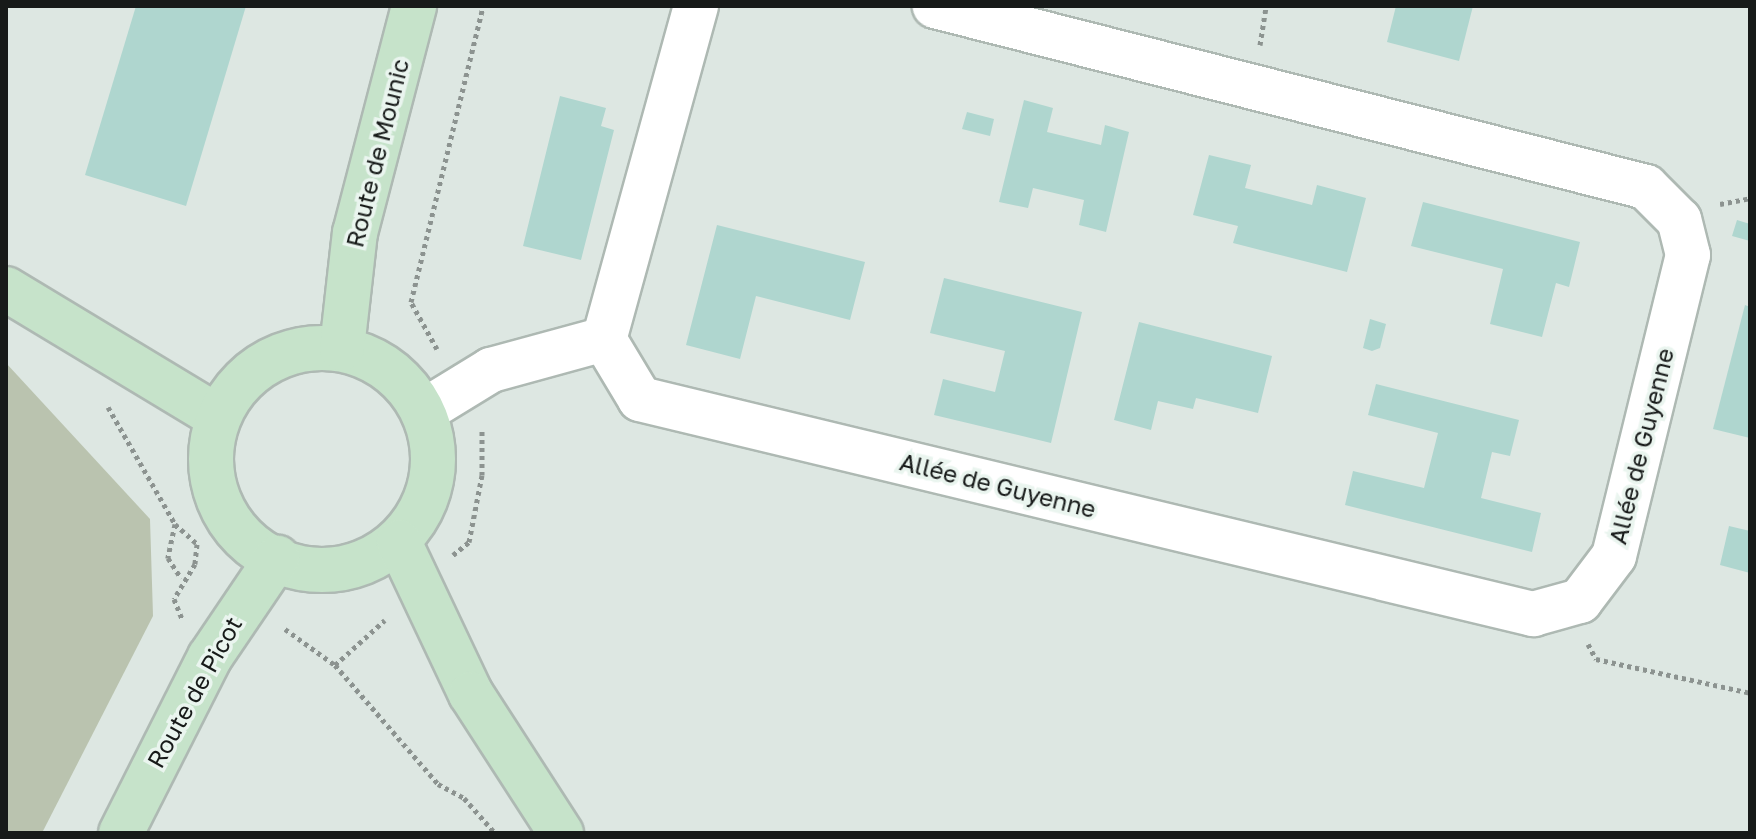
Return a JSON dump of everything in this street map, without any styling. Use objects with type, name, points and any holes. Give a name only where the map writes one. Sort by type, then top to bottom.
[{"type":"main road","name":"Route de Mounic","points":[[342,348],[355,233],[414,6]]},
{"type":"main road","points":[[6,289],[218,417]]},
{"type":"main road","points":[[304,348],[342,348],[376,361],[424,411],[433,480],[399,542],[335,570],[300,568],[242,537],[223,511],[212,481],[218,417],[238,385],[268,361],[304,348]]},
{"type":"main road","points":[[399,542],[471,694],[561,833]]},
{"type":"main road","name":"Route de Picot","points":[[121,833],[210,657],[277,558]]},
{"type":"street","points":[[424,411],[491,370],[604,339],[696,6]]},
{"type":"street","name":"Allée de Guyenne","points":[[604,339],[640,399],[1533,614],[1580,601],[1614,556],[1688,255],[1679,220],[1646,187],[935,6]]},
{"type":"path","points":[[104,403],[175,524],[197,544],[195,564],[181,578],[168,558],[175,524]]},
{"type":"path","points":[[1567,604],[1596,659],[1750,693]]},
{"type":"path","points":[[270,622],[305,638],[335,665],[438,784],[464,798],[495,833]]},
{"type":"green space","points":[[6,363],[150,519],[153,616],[42,833],[6,833]]},
{"type":"building","points":[[136,6],[246,6],[186,206],[85,175]]},
{"type":"building","points":[[1396,6],[1473,6],[1459,61],[1387,42]]},
{"type":"building","points":[[560,96],[606,108],[601,126],[614,130],[581,260],[523,246]]},
{"type":"building","points":[[1024,100],[1053,108],[1047,132],[1101,145],[1105,125],[1129,132],[1106,232],[1079,225],[1084,200],[1033,188],[1028,208],[999,202]]},
{"type":"building","points":[[967,112],[994,119],[990,136],[962,129]]},
{"type":"building","points":[[1209,155],[1251,165],[1245,188],[1312,205],[1317,185],[1366,198],[1347,272],[1233,243],[1238,226],[1193,215]]},
{"type":"building","points":[[1423,202],[1580,242],[1569,287],[1556,283],[1542,337],[1490,324],[1503,269],[1411,246]]},
{"type":"building","points":[[1737,220],[1750,224],[1750,241],[1732,236]]},
{"type":"building","points":[[717,225],[865,262],[850,320],[756,296],[740,359],[686,345]]},
{"type":"building","points":[[944,278],[1082,312],[1051,443],[934,415],[943,379],[995,392],[1005,351],[930,333]]},
{"type":"building","points":[[1745,305],[1750,307],[1750,438],[1713,429]]},
{"type":"building","points":[[1370,319],[1386,324],[1380,348],[1372,351],[1363,348]]},
{"type":"building","points":[[1139,322],[1272,356],[1258,413],[1196,398],[1193,409],[1158,401],[1151,430],[1114,420]]},
{"type":"building","points":[[1376,384],[1519,420],[1510,456],[1492,452],[1481,498],[1541,513],[1532,552],[1345,505],[1353,471],[1424,488],[1438,433],[1368,415]]},
{"type":"building","points":[[1729,526],[1750,531],[1750,573],[1720,565]]}]
